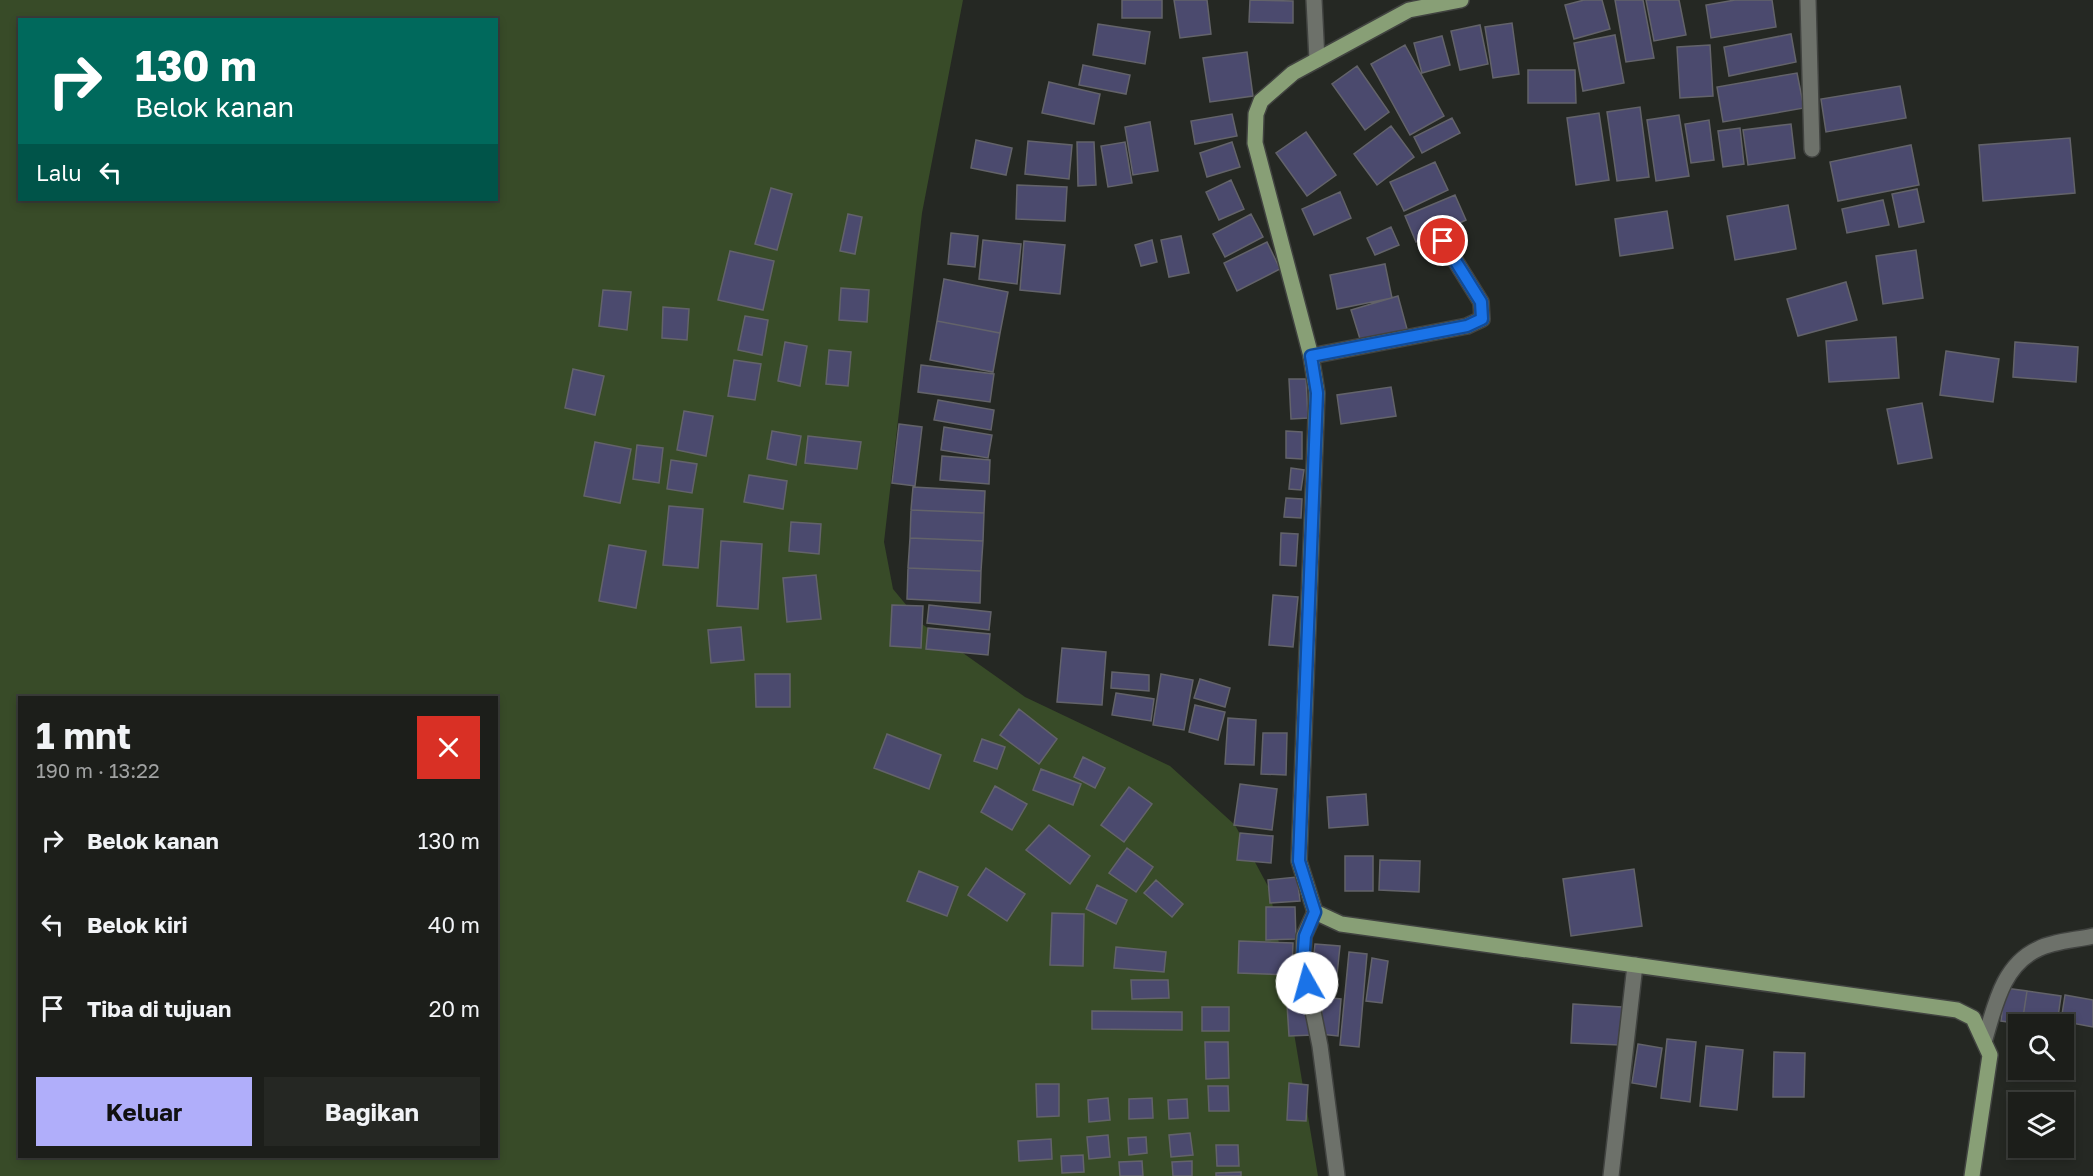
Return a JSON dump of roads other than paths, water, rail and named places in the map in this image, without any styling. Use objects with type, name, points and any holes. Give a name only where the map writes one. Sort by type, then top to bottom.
[{"type":"main road","points":[[1461,0],[1410,5],[1293,73],[1261,101],[1256,114],[1255,144],[1311,356],[1317,393],[1299,861],[1315,912],[1341,924],[1957,1010],[1973,1018],[1985,1039],[1990,1055],[1972,1176]]},
{"type":"street","points":[[1314,0],[1317,60]]},
{"type":"street","points":[[1808,0],[1812,148]]},
{"type":"street","points":[[1311,356],[1467,326],[1482,319],[1481,302],[1443,241]]},
{"type":"street","points":[[1315,912],[1305,936],[1303,962],[1320,1046],[1337,1176]]},
{"type":"street","points":[[1985,1039],[2003,983],[2017,964],[2038,948],[2093,936]]},
{"type":"street","points":[[1611,1176],[1635,965]]}]
